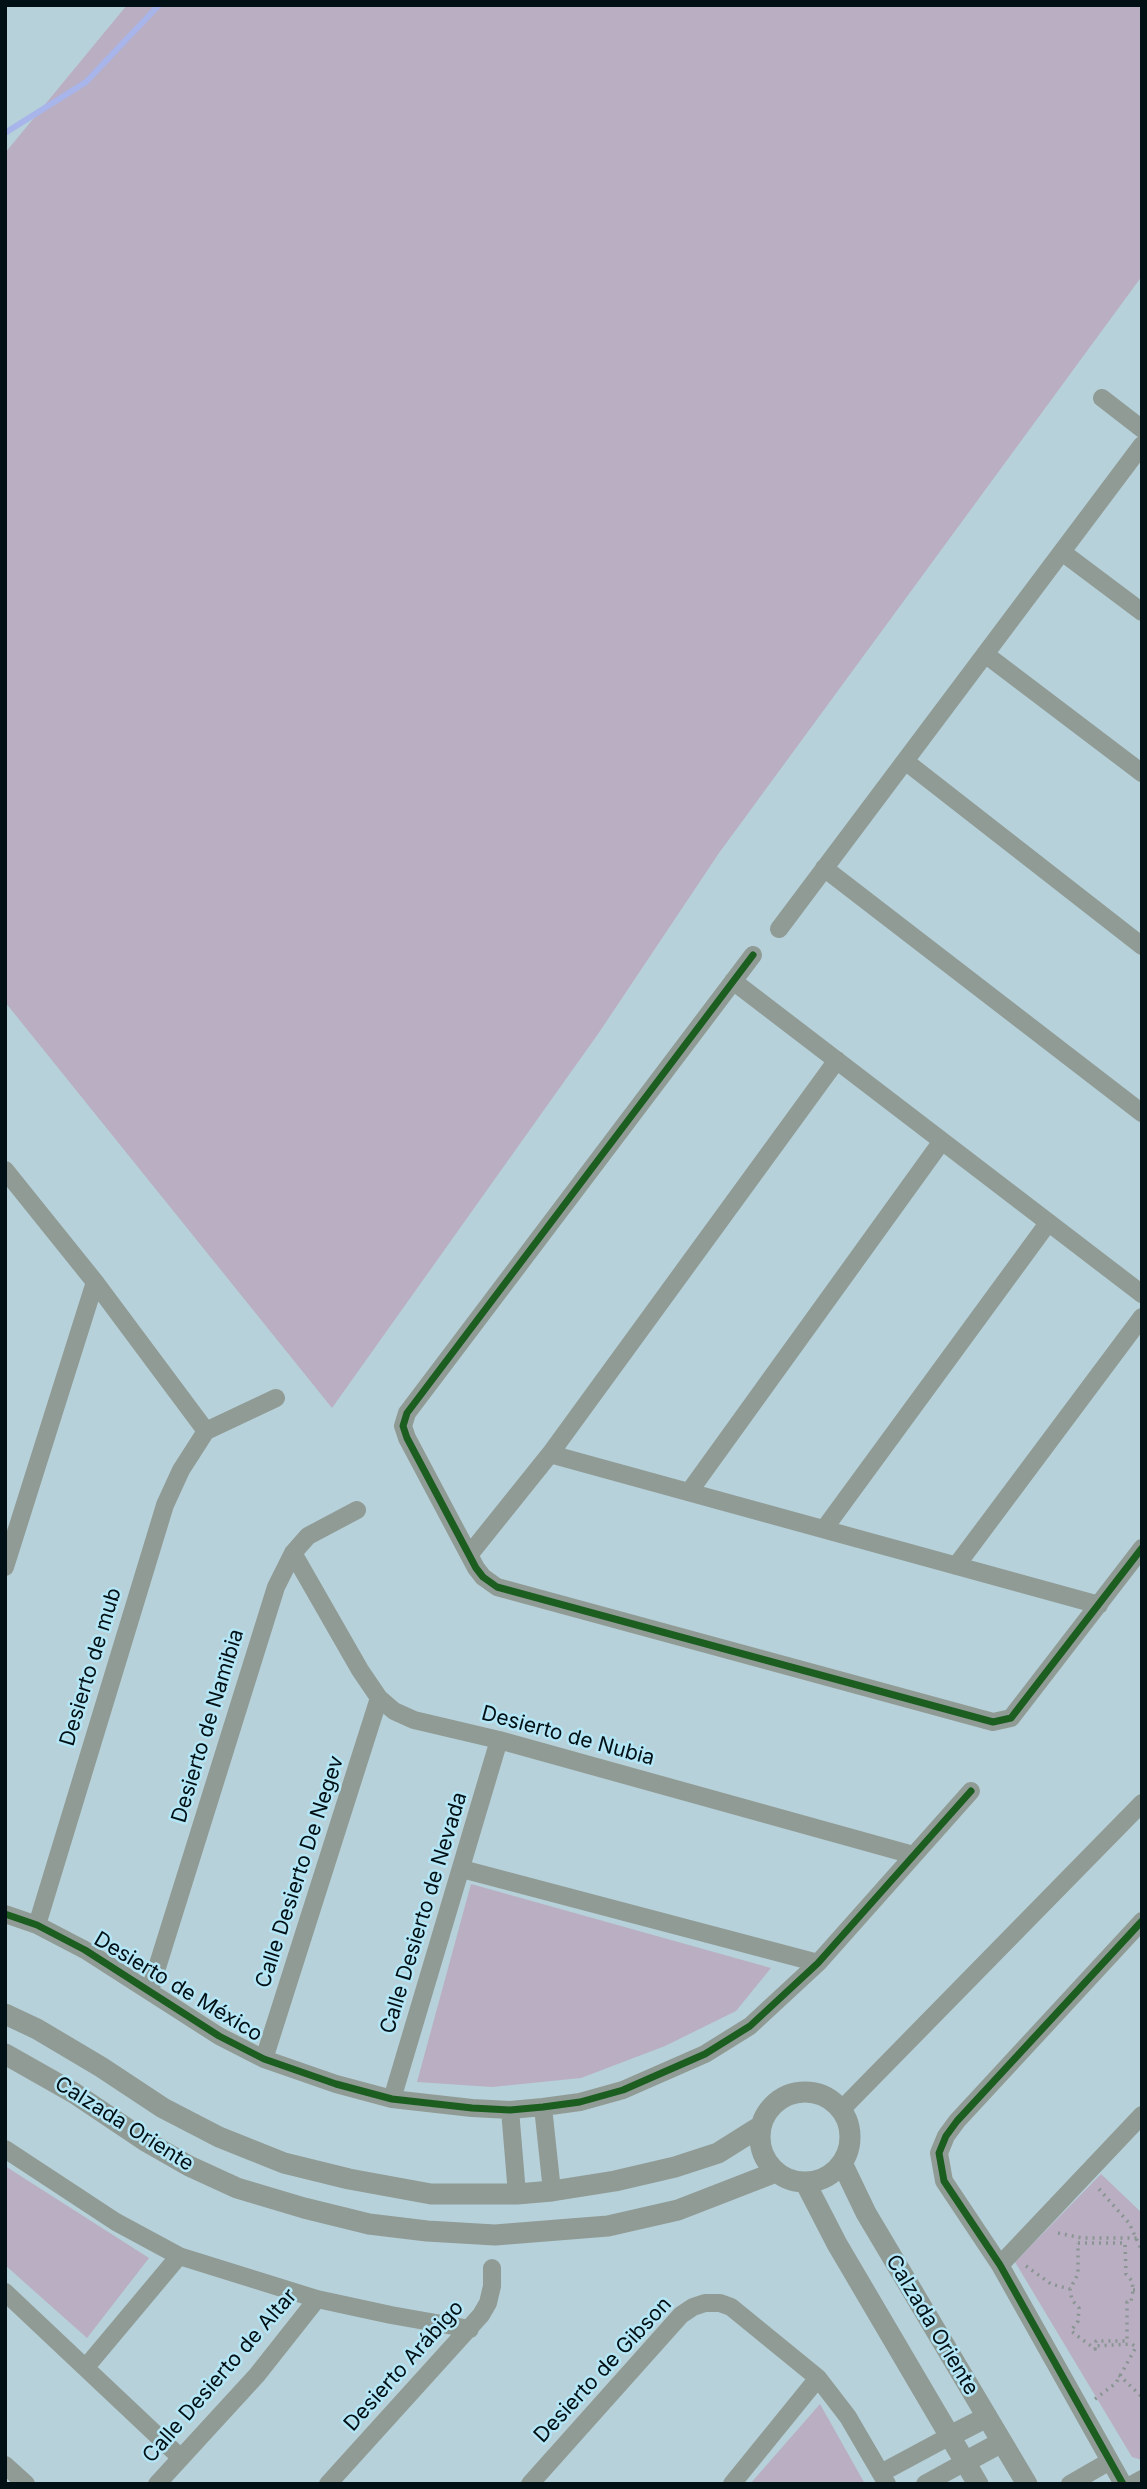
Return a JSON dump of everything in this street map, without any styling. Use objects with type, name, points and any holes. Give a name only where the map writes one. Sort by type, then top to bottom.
[{"type":"street","points":[[1102,398],[1142,429]]},
{"type":"street","points":[[779,929],[1142,445]]},
{"type":"street","points":[[1062,552],[1142,612]]},
{"type":"street","points":[[985,654],[1142,773]]},
{"type":"street","points":[[905,761],[1142,946]]},
{"type":"street","points":[[824,868],[1142,1113]]},
{"type":"street","points":[[753,955],[407,1413],[403,1426],[407,1438],[483,1577],[497,1587],[993,1722],[1011,1718],[1142,1548]]},
{"type":"street","points":[[733,981],[1142,1294]]},
{"type":"street","points":[[469,1555],[550,1454],[837,1060]]},
{"type":"street","points":[[690,1492],[942,1141]]},
{"type":"street","points":[[5,1170],[95,1282],[206,1431],[276,1398]]},
{"type":"street","points":[[824,1530],[1048,1223]]},
{"type":"street","points":[[5,1567],[95,1282]]},
{"type":"street","points":[[956,1566],[1142,1317]]},
{"type":"street","name":"Desierto de mub","points":[[37,1925],[165,1505],[181,1470],[206,1431]]},
{"type":"street","points":[[550,1454],[1099,1605]]},
{"type":"street","name":"Desierto de Namibia","points":[[149,1990],[276,1587],[293,1553],[308,1536],[357,1510]]},
{"type":"street","name":"Desierto de Nubia","points":[[293,1553],[359,1670],[379,1698],[394,1711],[414,1720],[499,1740],[913,1855]]},
{"type":"street","name":"Calle Desierto De Negev","points":[[264,2059],[379,1698]]},
{"type":"street","name":"Calle Desierto de Nevada","points":[[392,2099],[499,1740]]},
{"type":"street","name":"Desierto de México","points":[[5,1914],[37,1925],[85,1950],[219,2036],[264,2059],[336,2084],[392,2099],[437,2106],[510,2110],[544,2108],[580,2102],[623,2090],[705,2054],[750,2026],[818,1963],[971,1791]]},
{"type":"street","points":[[841,2110],[1142,1804]]},
{"type":"street","points":[[462,1869],[818,1963]]},
{"type":"street","points":[[1123,2484],[1005,2260],[944,2181],[939,2153],[946,2136],[957,2121],[1142,1921]]},
{"type":"street","name":"Calzada Oriente","points":[[5,2014],[37,2029],[163,2108],[219,2137],[284,2163],[349,2179],[431,2193],[552,2191],[615,2181],[675,2167],[718,2153],[761,2126]]},
{"type":"street","name":"Calzada Oriente","points":[[5,2054],[189,2166],[237,2188],[369,2224],[495,2235],[608,2226],[678,2210],[776,2172]]},
{"type":"street","points":[[803,2092],[831,2100],[841,2110],[848,2122],[848,2151],[832,2174],[805,2182],[790,2180],[767,2163],[762,2151],[761,2126],[766,2112],[776,2102],[803,2092]]},
{"type":"street","points":[[544,2108],[552,2191]]},
{"type":"street","points":[[510,2110],[517,2193]]},
{"type":"street","points":[[1005,2260],[1142,2115]]},
{"type":"street","points":[[5,2149],[116,2222],[179,2256],[317,2299],[470,2329]]},
{"type":"street","name":"Calzada Oriente","points":[[842,2163],[866,2213],[1027,2484]]},
{"type":"street","name":"Calzada Oriente","points":[[805,2182],[837,2244],[978,2484]]},
{"type":"street","points":[[427,2231],[431,2193]]},
{"type":"street","points":[[86,2367],[179,2256]]},
{"type":"street","name":"Desierto Arábigo","points":[[328,2484],[470,2329],[488,2303],[492,2268]]},
{"type":"street","points":[[5,2292],[181,2458]]},
{"type":"street","name":"Calle Desierto de Altar","points":[[158,2484],[257,2375],[317,2299]]},
{"type":"street","name":"Desierto de Gibson","points":[[530,2484],[681,2315],[705,2302],[731,2307],[818,2378],[848,2417],[884,2479]]},
{"type":"street","points":[[732,2484],[818,2378]]},
{"type":"street","points":[[884,2479],[950,2436],[987,2417]]},
{"type":"street","points":[[925,2484],[1002,2442]]},
{"type":"street","points":[[1070,2484],[1110,2461]]},
{"type":"street","points":[[5,2465],[26,2484]]},
{"type":"street","points":[[1133,2484],[1142,2479]]},
{"type":"path","points":[[1094,2184],[1118,2208],[1142,2251]]},
{"type":"path","points":[[1049,2232],[1082,2238],[1137,2238]]},
{"type":"path","points":[[1094,2399],[1116,2383],[1135,2351],[1135,2345],[1095,2346],[1095,2349],[1071,2331],[1077,2321],[1079,2308],[1072,2300],[1070,2289],[1078,2274],[1078,2243],[1125,2243],[1126,2274],[1132,2281],[1133,2290],[1131,2302],[1127,2302],[1127,2341],[1096,2341],[1095,2346]]},
{"type":"path","points":[[1005,2260],[1051,2284],[1070,2289]]},
{"type":"path","points":[[1133,2290],[1142,2290]]},
{"type":"path","points":[[1119,2375],[1142,2396]]},
{"type":"shaded area","points":[[127,5],[1142,5],[1142,276],[719,853],[598,1034],[332,1408],[5,1002],[5,153]]},
{"type":"shaded area","points":[[471,1884],[771,1968],[736,2011],[665,2046],[581,2078],[492,2087],[417,2082]]},
{"type":"shaded area","points":[[5,2166],[149,2258],[87,2338],[5,2265]]},
{"type":"shaded area","points":[[1101,2174],[1142,2213],[1142,2460],[1132,2457],[1015,2262]]},
{"type":"shaded area","points":[[820,2404],[865,2484],[750,2484]]},
{"type":"waterway","points":[[5,133],[86,82],[159,5]]},
{"type":"cycle path","points":[[753,955],[407,1413],[403,1426],[407,1438],[476,1568],[497,1587],[993,1722],[1011,1718],[1142,1548]]},
{"type":"cycle path","points":[[5,1914],[37,1925],[85,1950],[219,2036],[264,2059],[336,2084],[392,2099],[472,2108],[510,2110],[543,2107],[580,2102],[623,2090],[705,2054],[750,2026],[818,1963],[971,1791]]},
{"type":"cycle path","points":[[1123,2484],[1000,2265],[944,2181],[939,2153],[946,2136],[957,2121],[1142,1921]]}]
